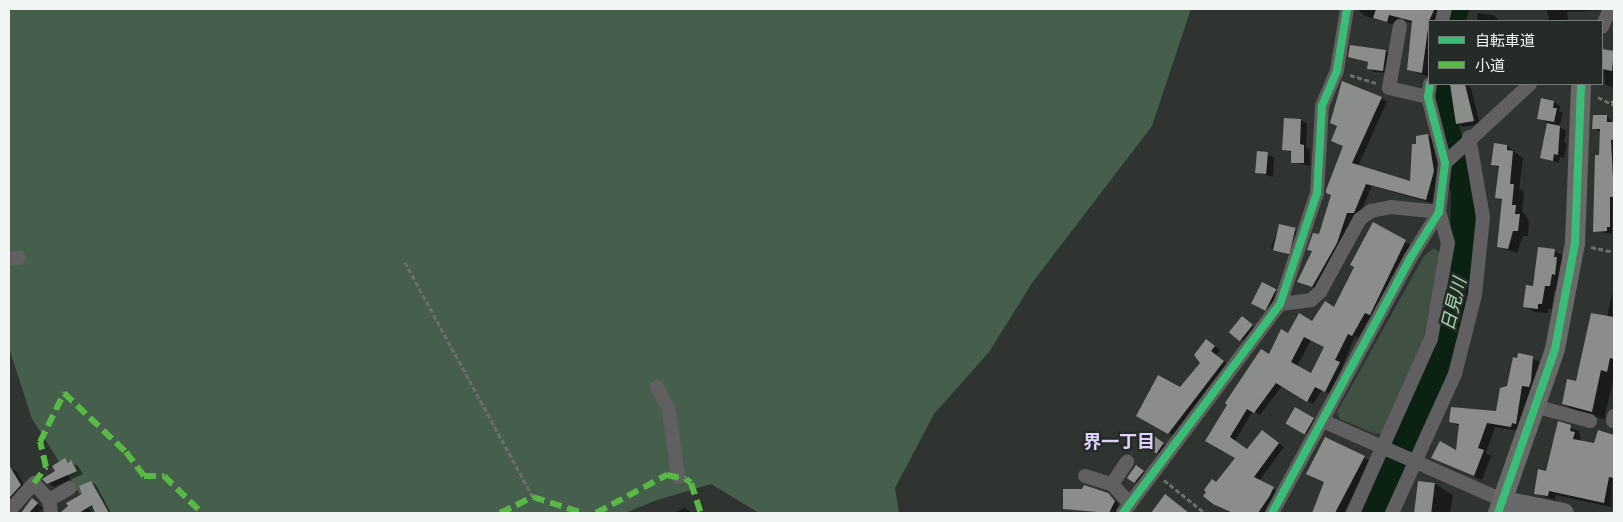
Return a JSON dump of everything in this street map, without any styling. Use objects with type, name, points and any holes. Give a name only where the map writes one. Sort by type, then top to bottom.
[{"type":"street","points":[[1085,476],[1112,484],[1126,509],[1280,304],[1317,193],[1322,106],[1337,70],[1347,9]]},
{"type":"street","points":[[1603,25],[1610,9]]},
{"type":"street","points":[[1272,513],[1411,257],[1438,212],[1445,163],[1429,90],[1389,88],[1400,26]]},
{"type":"street","points":[[1445,163],[1469,137],[1529,85]]},
{"type":"street","points":[[1501,507],[1538,406],[1556,349],[1574,243],[1581,85]]},
{"type":"street","points":[[1392,513],[1455,374],[1475,295],[1482,217],[1469,137]]},
{"type":"street","points":[[1280,304],[1312,300],[1320,292],[1360,219],[1371,211],[1391,207],[1438,212]]},
{"type":"street","points":[[1353,513],[1431,339],[1448,243],[1438,212]]},
{"type":"street","points":[[657,388],[669,410],[678,477]]},
{"type":"street","points":[[1538,406],[1590,422]]},
{"type":"street","points":[[1323,421],[1416,462],[1501,507],[1564,513]]},
{"type":"street","points":[[1112,484],[1128,462]]},
{"type":"street","points":[[9,511],[34,483],[50,507],[70,488]]},
{"type":"path","points":[[1337,70],[1389,88]]},
{"type":"path","points":[[1574,243],[1614,252]]},
{"type":"path","points":[[405,262],[532,497]]},
{"type":"path","points":[[1153,472],[1205,513]]},
{"type":"green space","points":[[9,9],[1191,9],[1152,126],[1032,283],[989,352],[934,414],[895,488],[899,513],[759,513],[711,484],[654,501],[625,513],[92,513],[32,419],[9,348]]},
{"type":"green space","points":[[1434,248],[1440,253],[1423,340],[1381,434],[1375,434],[1340,419],[1337,412],[1424,256]]},
{"type":"building","points":[[1376,9],[1434,10],[1428,20],[1422,73],[1407,70],[1412,21],[1389,15],[1387,22],[1373,18]]},
{"type":"building","points":[[1350,45],[1386,50],[1383,71],[1367,69],[1368,62],[1348,57]]},
{"type":"building","points":[[1603,49],[1614,51],[1612,71],[1603,69]]},
{"type":"building","points":[[1342,81],[1382,97],[1352,163],[1410,181],[1412,144],[1416,144],[1416,136],[1428,134],[1434,171],[1426,200],[1366,184],[1354,213],[1347,213],[1337,243],[1312,287],[1297,282],[1312,251],[1307,250],[1313,233],[1319,234],[1331,195],[1326,193],[1326,190],[1343,146],[1331,141],[1337,126],[1330,123]]},
{"type":"building","points":[[1450,85],[1465,85],[1474,121],[1456,124]]},
{"type":"building","points":[[1541,98],[1554,101],[1553,108],[1557,108],[1554,122],[1537,119]]},
{"type":"building","points":[[1593,115],[1607,115],[1607,122],[1614,122],[1614,140],[1611,140],[1614,197],[1610,197],[1610,227],[1607,227],[1607,231],[1593,232],[1595,155],[1599,155],[1600,129],[1592,129]]},
{"type":"building","points":[[1284,118],[1301,119],[1300,144],[1304,145],[1304,163],[1291,163],[1291,151],[1282,150]]},
{"type":"building","points":[[1547,123],[1560,126],[1558,155],[1554,154],[1553,161],[1540,158]]},
{"type":"building","points":[[1494,143],[1507,145],[1507,150],[1513,151],[1510,184],[1514,184],[1512,205],[1516,205],[1515,214],[1520,214],[1518,231],[1513,231],[1508,249],[1497,247],[1502,199],[1495,198],[1499,166],[1491,165]]},
{"type":"building","points":[[1257,151],[1268,152],[1266,174],[1255,173]]},
{"type":"building","points":[[1373,222],[1406,240],[1370,315],[1365,313],[1352,336],[1348,334],[1335,360],[1340,362],[1325,392],[1315,387],[1307,402],[1276,383],[1254,413],[1247,409],[1230,437],[1247,449],[1262,430],[1279,443],[1254,477],[1274,487],[1258,513],[1233,513],[1213,504],[1203,496],[1206,492],[1204,490],[1212,479],[1216,482],[1235,458],[1205,441],[1227,405],[1225,403],[1261,349],[1269,354],[1281,329],[1288,333],[1299,313],[1312,321],[1325,301],[1334,307],[1354,267],[1350,265]],"holes":[[[1304,337],[1324,347],[1311,373],[1291,362]]]},
{"type":"building","points":[[1279,224],[1296,228],[1289,254],[1273,250]]},
{"type":"building","points":[[1538,247],[1555,249],[1554,257],[1557,257],[1555,275],[1552,274],[1550,286],[1545,286],[1542,304],[1538,304],[1538,309],[1523,307],[1526,285],[1533,286]]},
{"type":"building","points":[[1262,282],[1276,289],[1265,311],[1251,303]]},
{"type":"building","points":[[1591,313],[1614,317],[1614,359],[1610,358],[1607,372],[1601,370],[1592,412],[1562,404],[1567,379],[1576,381]]},
{"type":"building","points":[[1242,316],[1253,325],[1240,341],[1229,332]]},
{"type":"building","points":[[1206,339],[1215,346],[1211,351],[1224,361],[1168,434],[1136,416],[1158,375],[1180,387],[1200,363],[1194,355]]},
{"type":"building","points":[[1518,353],[1533,356],[1531,381],[1529,387],[1522,386],[1516,424],[1512,423],[1511,427],[1487,423],[1478,448],[1484,450],[1474,476],[1431,458],[1440,441],[1456,450],[1459,424],[1449,422],[1451,407],[1496,411],[1500,388],[1507,386],[1513,357],[1517,358]]},
{"type":"building","points":[[1295,407],[1314,418],[1305,434],[1286,423]]},
{"type":"building","points":[[1558,421],[1571,425],[1570,431],[1575,432],[1573,439],[1594,443],[1598,430],[1614,435],[1614,478],[1609,477],[1604,503],[1549,491],[1548,496],[1534,494],[1538,469],[1546,471]]},
{"type":"building","points":[[1154,436],[1164,443],[1156,454],[1147,447]]},
{"type":"building","points":[[1325,437],[1365,456],[1335,513],[1312,513],[1324,482],[1306,474]]},
{"type":"building","points":[[65,458],[68,463],[71,460],[77,471],[47,484],[42,479],[55,471],[52,466]]},
{"type":"building","points":[[9,465],[21,485],[10,497],[9,495]]},
{"type":"building","points":[[1136,465],[1144,471],[1134,483],[1127,478]]},
{"type":"building","points":[[91,481],[109,513],[95,513],[92,505],[79,513],[60,513],[68,506],[66,503],[82,494],[79,486]]},
{"type":"building","points":[[1418,481],[1435,483],[1431,513],[1414,513]]},
{"type":"building","points":[[1084,485],[1108,493],[1115,501],[1109,513],[1063,509],[1063,489],[1082,489]]},
{"type":"building","points":[[1165,494],[1189,513],[1151,513]]},
{"type":"building","points":[[32,498],[38,503],[29,513],[21,513]]},
{"type":"waterway","name":"日見川","points":[[1452,20],[1456,9]]},
{"type":"waterway","name":"日見川","points":[[1374,513],[1438,367],[1462,267],[1463,191],[1443,114],[1441,85]]},
{"type":"marked path","points":[[34,483],[46,467],[40,442],[64,393],[126,452],[144,476],[164,476],[202,513]]},
{"type":"marked path","points":[[596,513],[667,475],[686,479],[691,483],[701,513]]},
{"type":"marked path","points":[[500,513],[533,497],[583,513]]},
{"type":"cycle path","points":[[1123,513],[1280,304],[1317,193],[1322,106],[1337,70],[1347,9]]},
{"type":"cycle path","points":[[1272,513],[1411,257],[1439,212],[1445,163],[1428,97],[1430,85]]},
{"type":"cycle path","points":[[1498,513],[1555,349],[1575,243],[1581,85]]},
{"type":"district","name":"界一丁目","points":[[1119,441]]}]
